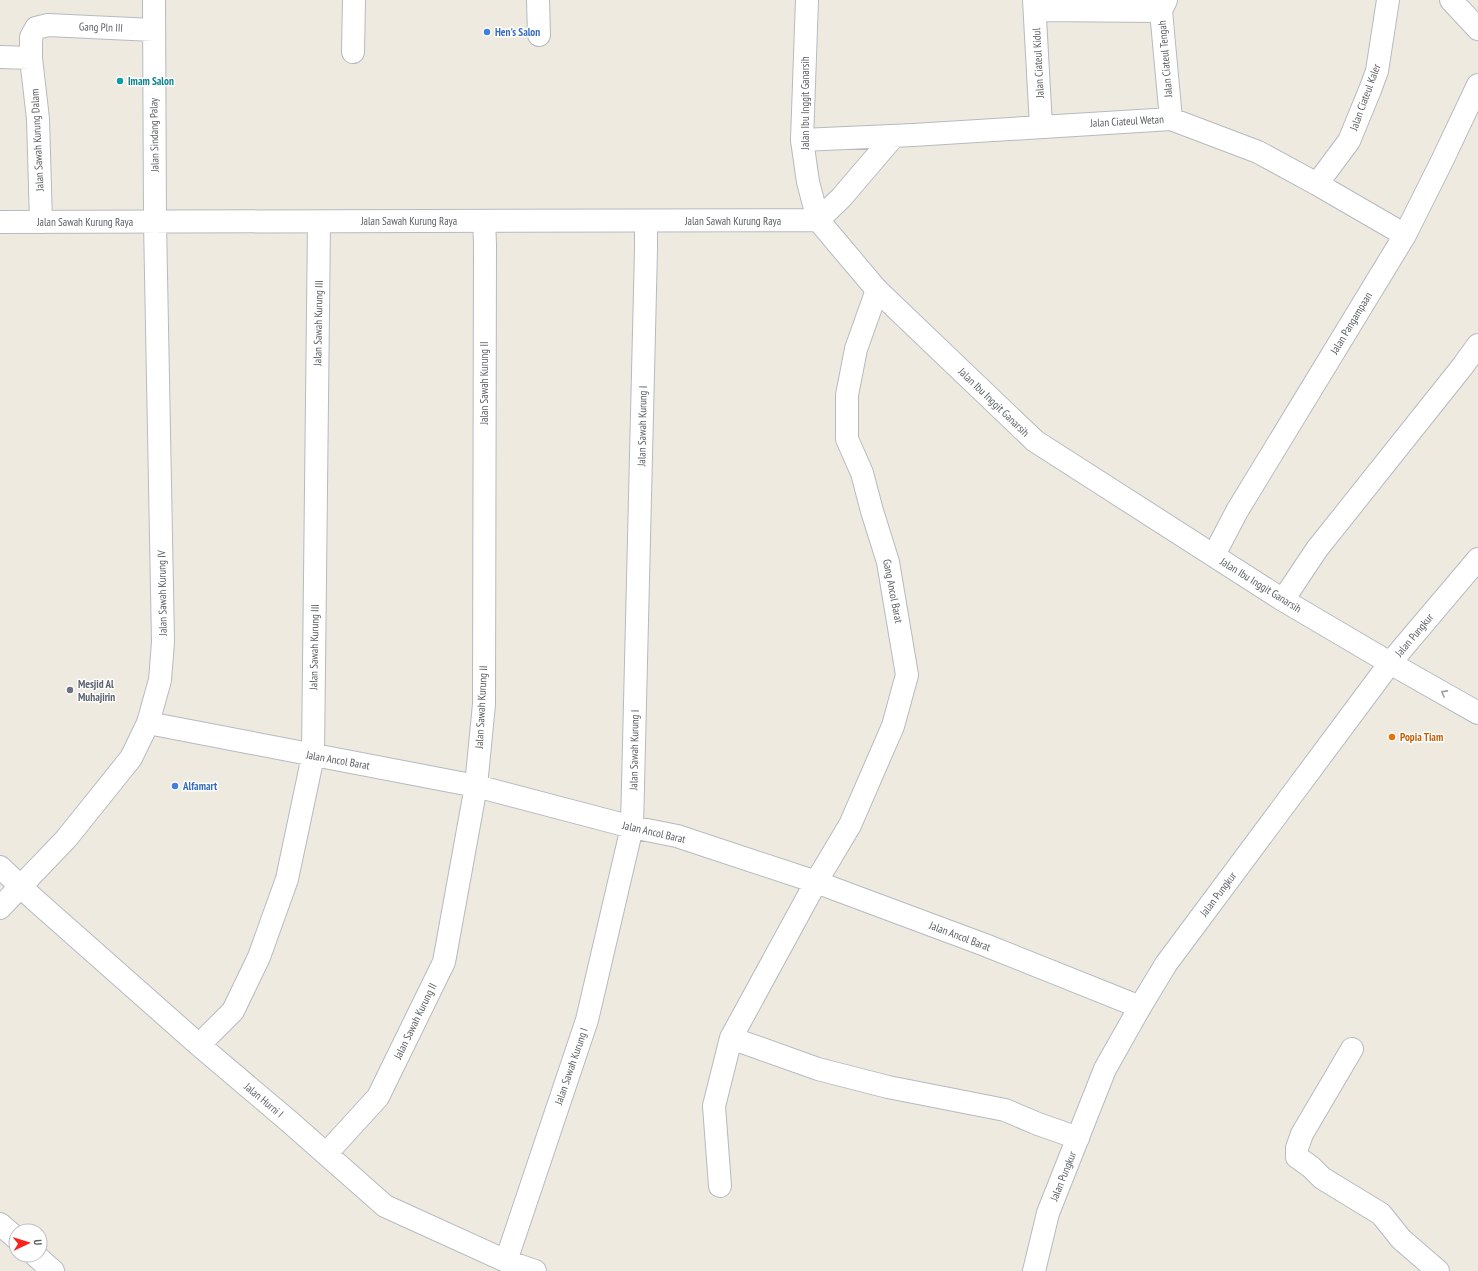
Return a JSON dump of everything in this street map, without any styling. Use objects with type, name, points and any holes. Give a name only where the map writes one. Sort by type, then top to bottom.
[{"type":"street","name":"Jalan Sindang Palay","points":[[154,0],[155,222]]},
{"type":"street","points":[[354,0],[354,52]]},
{"type":"street","points":[[538,0],[539,35]]},
{"type":"street","name":"Jalan Ibu Inggit Ganarsih","points":[[807,0],[802,140],[808,182],[818,220],[877,290],[1035,441],[1283,600],[1478,713]]},
{"type":"street","name":"Jalan Ciateul Kaler","points":[[1317,184],[1349,141],[1370,90],[1377,71],[1388,0]]},
{"type":"street","points":[[1451,0],[1478,29]]},
{"type":"street","points":[[1035,5],[1163,5]]},
{"type":"street","name":"Jalan Ciateul Kidul","points":[[1035,5],[1041,126]]},
{"type":"street","name":"Jalan Ciateul Tengah","points":[[1163,5],[1171,119]]},
{"type":"street","name":"Gang Pln III","points":[[48,25],[153,30]]},
{"type":"street","name":"Jalan Sawah Kurung Dalam","points":[[41,222],[38,119],[31,58],[31,37],[36,28],[48,25]]},
{"type":"street","points":[[0,57],[31,58]]},
{"type":"street","name":"Jalan Pangampaan","points":[[1214,555],[1237,510],[1405,235],[1478,85]]},
{"type":"street","name":"Jalan Ciateul Wetan","points":[[802,140],[894,136],[1171,119],[1258,152],[1405,235]]},
{"type":"street","points":[[818,220],[841,198],[894,136]]},
{"type":"street","name":"Jalan Sawah Kurung Raya","points":[[0,222],[818,220]]},
{"type":"street","name":"Jalan Sawah Kurung II","points":[[326,1154],[378,1097],[444,962],[476,786],[484,704],[484,221]]},
{"type":"street","name":"Jalan Sawah Kurung I","points":[[506,1261],[587,1020],[632,827],[646,221]]},
{"type":"street","name":"Jalan Sawah Kurung IV","points":[[0,908],[66,839],[131,758],[148,723],[160,680],[163,642],[155,222]]},
{"type":"street","name":"Jalan Sawah Kurung III","points":[[199,1045],[234,1011],[259,957],[287,878],[313,756],[319,222]]},
{"type":"street","name":"Gang Ancol Barat","points":[[720,1186],[714,1106],[731,1038],[816,882],[850,825],[893,726],[907,675],[888,562],[862,473],[847,439],[847,395],[856,349],[877,290]]},
{"type":"street","points":[[1283,600],[1317,549],[1478,345]]},
{"type":"street","name":"Jalan Pungkur","points":[[1034,1271],[1048,1213],[1105,1069],[1166,964],[1390,663],[1478,560]]},
{"type":"street","name":"Jalan Ancol Barat","points":[[148,723],[313,756],[476,786],[632,827],[677,836],[816,882],[985,945],[1140,1007]]},
{"type":"street","name":"Jalan Hurni I","points":[[0,866],[199,1045],[291,1123],[385,1206],[506,1261],[535,1271]]},
{"type":"street","points":[[731,1038],[818,1069],[888,1087],[1005,1110],[1038,1124],[1078,1138]]},
{"type":"street","points":[[1352,1049],[1302,1134],[1297,1148],[1297,1157],[1322,1178],[1381,1214],[1401,1239],[1438,1271]]},
{"type":"street","points":[[0,1224],[8,1231]]},
{"type":"street","points":[[44,1263],[54,1271]]},
{"type":"place","name":"Hen's Salon","points":[[487,32]]},
{"type":"place","name":"Imam Salon","points":[[120,81]]},
{"type":"place","name":"Mesjid Al Muhajirin","points":[[70,690]]},
{"type":"place","name":"Popia Tiam","points":[[1392,737]]},
{"type":"place","name":"Alfamart","points":[[175,786]]}]
